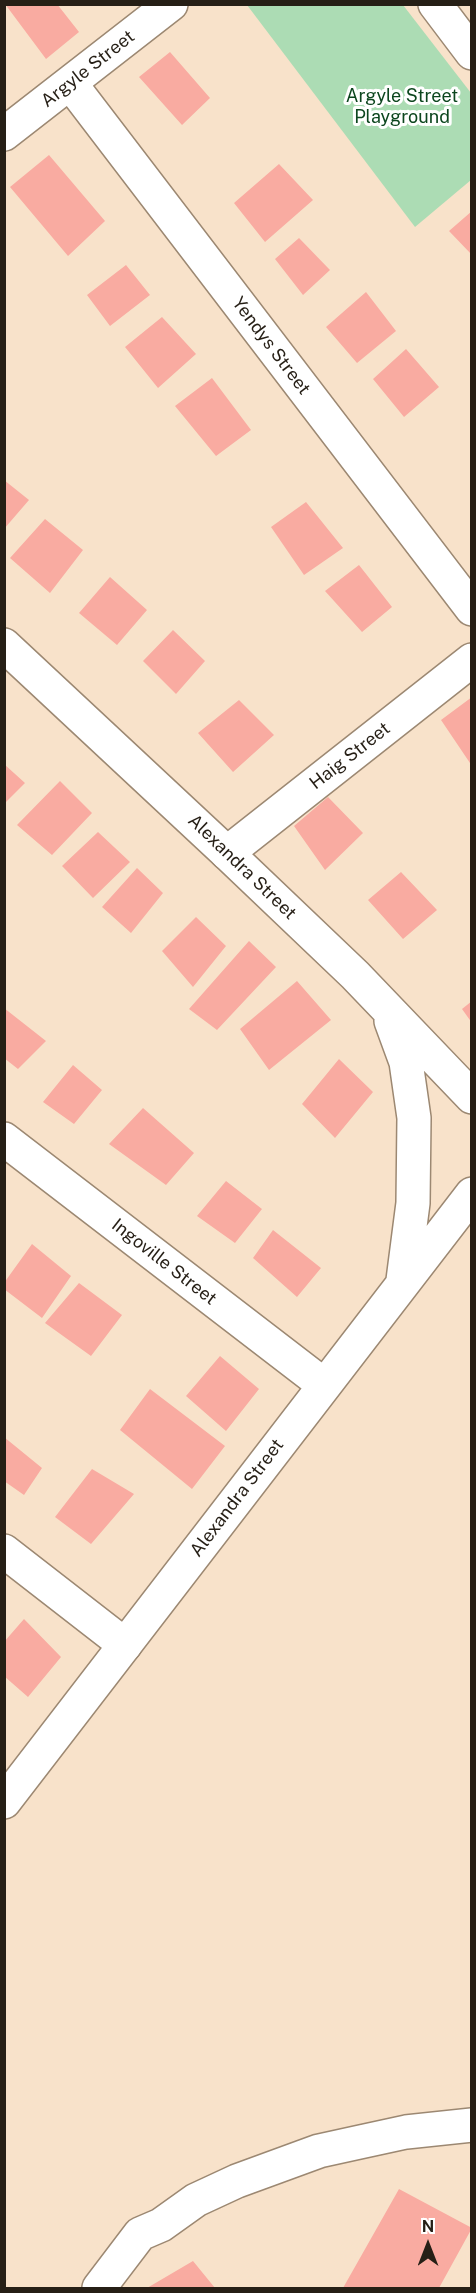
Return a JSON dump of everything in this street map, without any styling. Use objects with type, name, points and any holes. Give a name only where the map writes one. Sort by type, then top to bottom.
[{"type":"street","name":"Argyle Street","points":[[4,134],[171,4]]},
{"type":"street","points":[[435,4],[471,53]]},
{"type":"street","name":"Yendys Street","points":[[70,83],[471,609]]},
{"type":"street","name":"Alexandra Street","points":[[4,645],[227,852],[355,975],[471,1097]]},
{"type":"street","name":"Haig Street","points":[[227,852],[471,660]]},
{"type":"street","points":[[387,1011],[406,1062],[414,1118],[413,1203],[403,1281]]},
{"type":"street","name":"Ingoville Street","points":[[4,1139],[324,1385]]},
{"type":"street","name":"Alexandra Street","points":[[4,1802],[471,1194]]},
{"type":"street","points":[[4,1551],[125,1645]]},
{"type":"street","points":[[99,2289],[140,2234],[161,2225],[196,2200],[237,2181],[319,2151],[406,2132],[471,2125]]},
{"type":"green space","name":"Argyle Street Playground","points":[[247,5],[403,5],[471,93],[471,180],[415,227]]},
{"type":"building","points":[[5,4],[57,4],[79,32],[46,59]]},
{"type":"building","points":[[170,52],[210,98],[182,125],[139,77]]},
{"type":"building","points":[[49,155],[105,221],[68,256],[10,187]]},
{"type":"building","points":[[279,164],[313,200],[265,242],[234,203]]},
{"type":"building","points":[[472,211],[472,255],[449,231]]},
{"type":"building","points":[[299,238],[330,270],[303,295],[275,259]]},
{"type":"building","points":[[126,265],[150,295],[110,326],[87,295]]},
{"type":"building","points":[[366,292],[396,331],[357,363],[326,327]]},
{"type":"building","points":[[162,317],[196,354],[158,388],[125,347]]},
{"type":"building","points":[[406,349],[439,387],[404,417],[373,379]]},
{"type":"building","points":[[212,378],[251,430],[216,456],[175,406]]},
{"type":"building","points":[[4,480],[29,500],[4,529]]},
{"type":"building","points":[[306,502],[343,548],[304,575],[271,527]]},
{"type":"building","points":[[45,519],[83,550],[50,593],[10,558]]},
{"type":"building","points":[[359,565],[392,607],[362,632],[325,591]]},
{"type":"building","points":[[110,577],[147,610],[117,645],[79,613]]},
{"type":"building","points":[[173,630],[205,661],[176,694],[143,661]]},
{"type":"building","points":[[472,697],[472,766],[441,720]]},
{"type":"building","points":[[239,700],[274,735],[233,772],[198,733]]},
{"type":"building","points":[[4,764],[25,783],[4,804]]},
{"type":"building","points":[[60,781],[92,813],[52,855],[17,825]]},
{"type":"building","points":[[328,797],[363,833],[325,870],[294,826]]},
{"type":"building","points":[[98,832],[130,862],[93,898],[62,866]]},
{"type":"building","points":[[137,868],[163,893],[131,933],[102,907]]},
{"type":"building","points":[[401,872],[437,910],[403,939],[368,900]]},
{"type":"building","points":[[196,917],[226,946],[193,987],[162,951]]},
{"type":"building","points":[[249,941],[276,967],[217,1030],[189,1009]]},
{"type":"building","points":[[297,981],[331,1020],[269,1070],[240,1029]]},
{"type":"building","points":[[472,1001],[472,1023],[462,1009]]},
{"type":"building","points":[[4,1008],[46,1041],[18,1069],[4,1058]]},
{"type":"building","points":[[339,1059],[373,1092],[335,1138],[302,1104]]},
{"type":"building","points":[[73,1065],[102,1090],[74,1124],[43,1102]]},
{"type":"building","points":[[143,1108],[194,1153],[166,1185],[109,1144]]},
{"type":"building","points":[[226,1181],[262,1209],[235,1243],[197,1216]]},
{"type":"building","points":[[273,1230],[321,1268],[297,1297],[253,1258]]},
{"type":"building","points":[[32,1244],[71,1276],[42,1318],[4,1289],[4,1283]]},
{"type":"building","points":[[79,1283],[122,1315],[91,1356],[45,1323]]},
{"type":"building","points":[[220,1356],[259,1389],[226,1431],[186,1396]]},
{"type":"building","points":[[150,1389],[225,1446],[192,1489],[120,1430]]},
{"type":"building","points":[[4,1437],[42,1468],[24,1495],[4,1481]]},
{"type":"building","points":[[92,1469],[134,1494],[91,1544],[55,1517]]},
{"type":"building","points":[[24,1619],[61,1657],[28,1697],[4,1676],[4,1642]]},
{"type":"building","points":[[399,2189],[472,2228],[439,2288],[343,2288]]},
{"type":"building","points":[[193,2261],[215,2288],[147,2288]]}]
